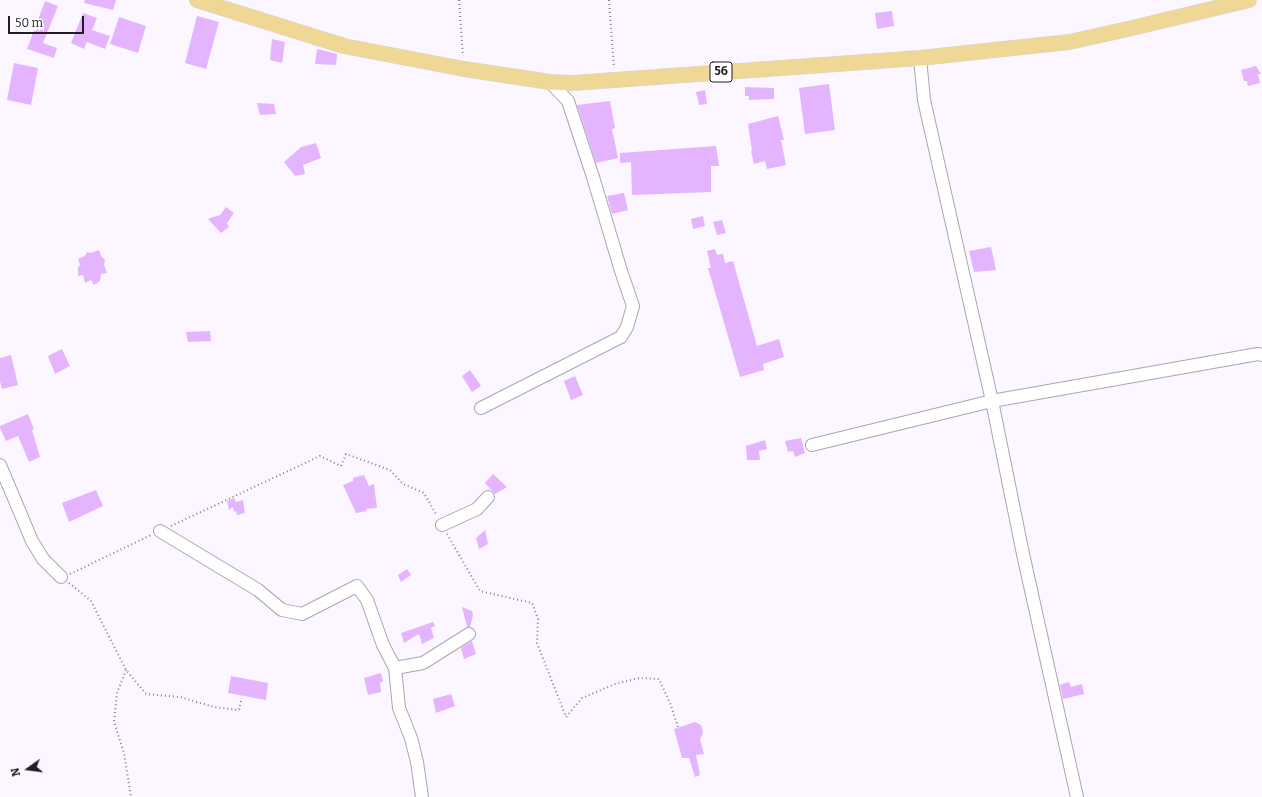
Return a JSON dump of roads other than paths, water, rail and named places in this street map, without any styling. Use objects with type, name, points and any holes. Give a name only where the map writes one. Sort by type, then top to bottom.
[{"type":"main road","name":"56","points":[[197,0],[344,46],[464,69],[550,82],[573,83],[920,58],[1069,42],[1249,0]]},
{"type":"street","points":[[920,58],[924,100],[992,402],[1024,562],[1077,797]]},
{"type":"street","points":[[481,408],[621,337],[627,327],[633,306],[568,101],[550,82]]},
{"type":"street","points":[[812,445],[992,402],[1258,354],[1262,355]]},
{"type":"street","points":[[0,465],[32,541],[43,559],[61,577]]},
{"type":"street","points":[[442,525],[477,508],[488,497]]},
{"type":"street","points":[[160,531],[258,590],[282,610],[302,614],[357,586],[367,600],[383,645],[395,668],[399,708],[411,738],[417,762],[422,797]]},
{"type":"street","points":[[395,668],[423,663],[469,634]]}]
